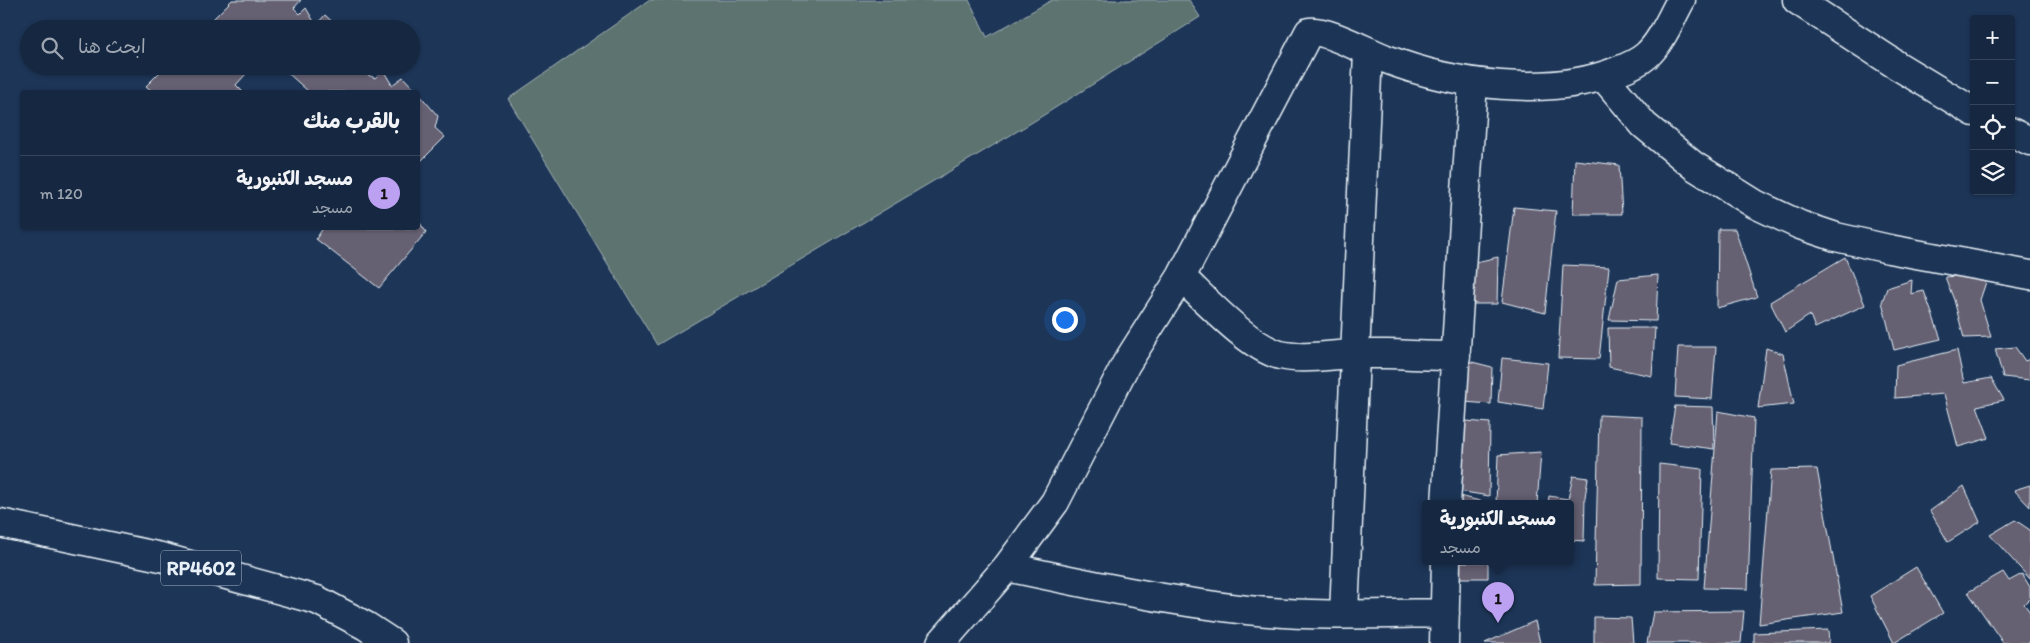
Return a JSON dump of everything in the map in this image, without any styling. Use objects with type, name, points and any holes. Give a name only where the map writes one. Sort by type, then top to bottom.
[{"type":"street","points":[[941,643],[1007,567],[1055,502],[1126,364],[1181,277],[1306,35],[1312,31],[1323,32],[1396,63],[1473,82],[1547,85],[1603,76],[1633,65],[1654,48],[1681,0]]},
{"type":"street","points":[[1797,0],[1898,66],[1970,110]]},
{"type":"street","points":[[1344,614],[1368,52]]},
{"type":"street","points":[[1603,76],[1644,124],[1694,166],[1755,204],[1800,225],[1836,238],[2030,274]]},
{"type":"street","points":[[1446,500],[1473,82]]},
{"type":"street","points":[[2015,134],[2030,141]]},
{"type":"street","points":[[1181,277],[1244,334],[1263,347],[1279,354],[1300,356],[1355,354],[1456,356]]},
{"type":"street","name":"RP4602","points":[[0,522],[161,557],[317,600],[366,626],[392,643]]},
{"type":"street","points":[[1444,643],[1446,565]]},
{"type":"street","points":[[1007,567],[1173,600],[1249,610],[1344,614],[1445,613]]},
{"type":"green space","points":[[650,0],[969,0],[987,37],[1052,0],[1189,0],[1200,17],[1031,123],[657,345],[508,99]]},
{"type":"building","points":[[232,0],[301,0],[294,8],[300,14],[306,8],[313,20],[212,20]]},
{"type":"building","points":[[325,15],[330,20],[320,20]]},
{"type":"building","points":[[157,75],[245,75],[236,85],[241,90],[151,90],[146,86]]},
{"type":"building","points":[[290,75],[368,75],[375,78],[378,75],[386,75],[392,85],[403,77],[415,90],[307,90]]},
{"type":"building","points":[[420,95],[438,116],[435,128],[445,137],[420,162]]},
{"type":"building","points":[[1575,160],[1619,165],[1622,214],[1573,214]]},
{"type":"building","points":[[1514,207],[1556,211],[1545,313],[1502,302]]},
{"type":"building","points":[[420,223],[426,232],[379,288],[316,239],[322,230],[420,230]]},
{"type":"building","points":[[1718,229],[1735,229],[1757,297],[1717,308]]},
{"type":"building","points":[[1498,257],[1497,304],[1471,304],[1472,263]]},
{"type":"building","points":[[1845,257],[1865,305],[1815,328],[1810,315],[1785,332],[1770,302]]},
{"type":"building","points":[[1563,265],[1609,267],[1599,359],[1558,358]]},
{"type":"building","points":[[1989,273],[1980,300],[1991,337],[1964,338],[1954,300],[1945,277]]},
{"type":"building","points":[[1658,275],[1656,321],[1609,320],[1618,279]]},
{"type":"building","points":[[1912,280],[1911,294],[1924,291],[1941,339],[1894,350],[1882,302],[1887,288]]},
{"type":"building","points":[[1608,328],[1655,328],[1652,376],[1609,367]]},
{"type":"building","points":[[1678,347],[1716,347],[1712,399],[1675,397]]},
{"type":"building","points":[[2015,347],[2025,361],[2030,359],[2030,380],[2003,377],[1995,349]]},
{"type":"building","points":[[1766,348],[1783,354],[1794,404],[1758,408]]},
{"type":"building","points":[[1957,350],[1964,383],[1991,378],[2004,400],[1977,406],[1989,438],[1958,447],[1944,394],[1895,398],[1896,365]]},
{"type":"building","points":[[1502,358],[1548,363],[1543,409],[1498,402]]},
{"type":"building","points":[[1468,361],[1492,367],[1491,404],[1463,402]]},
{"type":"building","points":[[1675,406],[1713,407],[1714,449],[1669,443]]},
{"type":"building","points":[[1718,411],[1754,418],[1748,589],[1704,588]]},
{"type":"building","points":[[1599,415],[1642,417],[1641,584],[1595,585]]},
{"type":"building","points":[[1466,421],[1490,423],[1489,496],[1458,491]]},
{"type":"building","points":[[1541,452],[1537,500],[1496,500],[1498,455]]},
{"type":"building","points":[[1659,464],[1702,469],[1699,579],[1658,578]]},
{"type":"building","points":[[1817,469],[1843,612],[1759,624],[1771,470]]},
{"type":"building","points":[[1573,476],[1588,478],[1585,497],[1584,541],[1574,540],[1574,500],[1548,500],[1549,496],[1568,499]]},
{"type":"building","points":[[2030,485],[2030,507],[2014,490]]},
{"type":"building","points":[[1964,486],[1980,522],[1948,542],[1930,511]]},
{"type":"building","points":[[1460,496],[1476,500],[1460,500]]},
{"type":"building","points":[[2015,520],[2030,530],[2030,579],[1990,535]]},
{"type":"building","points":[[1454,565],[1488,565],[1488,578],[1452,578]]},
{"type":"building","points":[[1916,567],[1943,613],[1894,643],[1870,596]]},
{"type":"building","points":[[2003,572],[2009,581],[2022,574],[2030,587],[2030,598],[2024,604],[2030,612],[2030,643],[2003,643],[1968,592]]},
{"type":"building","points":[[1744,611],[1741,643],[1647,643],[1653,612]]},
{"type":"building","points":[[1594,617],[1631,618],[1633,643],[1594,643]]},
{"type":"building","points":[[1535,621],[1540,643],[1485,643]]},
{"type":"building","points":[[1828,630],[1829,643],[1754,643],[1754,633]]},
{"type":"place","name":"مسجد الكنبورية","points":[[1498,623]]}]
